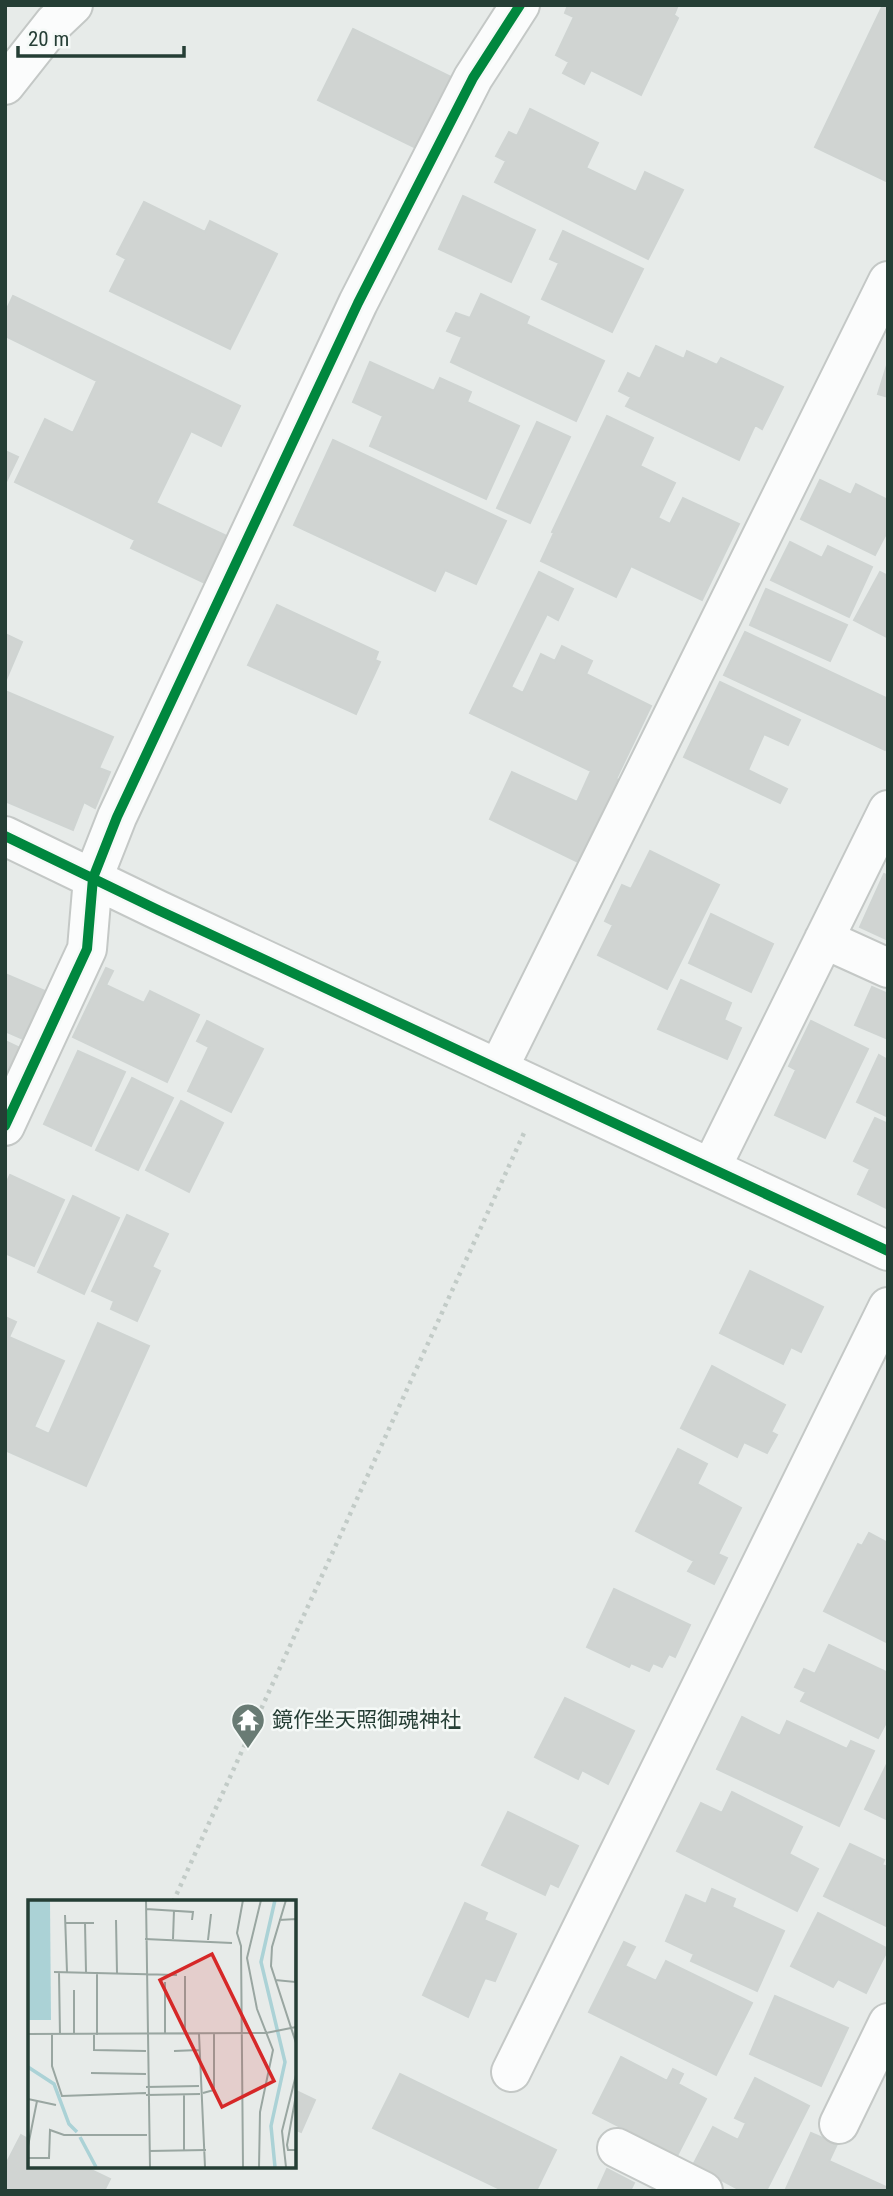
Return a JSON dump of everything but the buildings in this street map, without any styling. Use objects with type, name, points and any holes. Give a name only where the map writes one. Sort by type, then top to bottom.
[{"type":"street","points":[[5,85],[54,23],[73,5]]},
{"type":"street","points":[[5,1126],[86,949],[93,878],[117,817],[358,303],[473,78],[520,5]]},
{"type":"street","points":[[498,1069],[888,281]]},
{"type":"street","points":[[710,1168],[888,810]]},
{"type":"street","points":[[5,836],[888,1251]]},
{"type":"street","points":[[824,939],[888,968]]},
{"type":"street","points":[[511,2072],[888,1307]]},
{"type":"street","points":[[839,2124],[888,2022]]},
{"type":"street","points":[[617,2148],[703,2191]]},
{"type":"path","points":[[174,1900],[543,1091]]},
{"type":"cycle path","points":[[5,1126],[87,949],[93,878],[117,817],[358,303],[473,78],[520,5]]},
{"type":"cycle path","points":[[5,836],[888,1251]]},
{"type":"place","name":"鏡作坐天照御魂神社","points":[[248,1750]]}]
